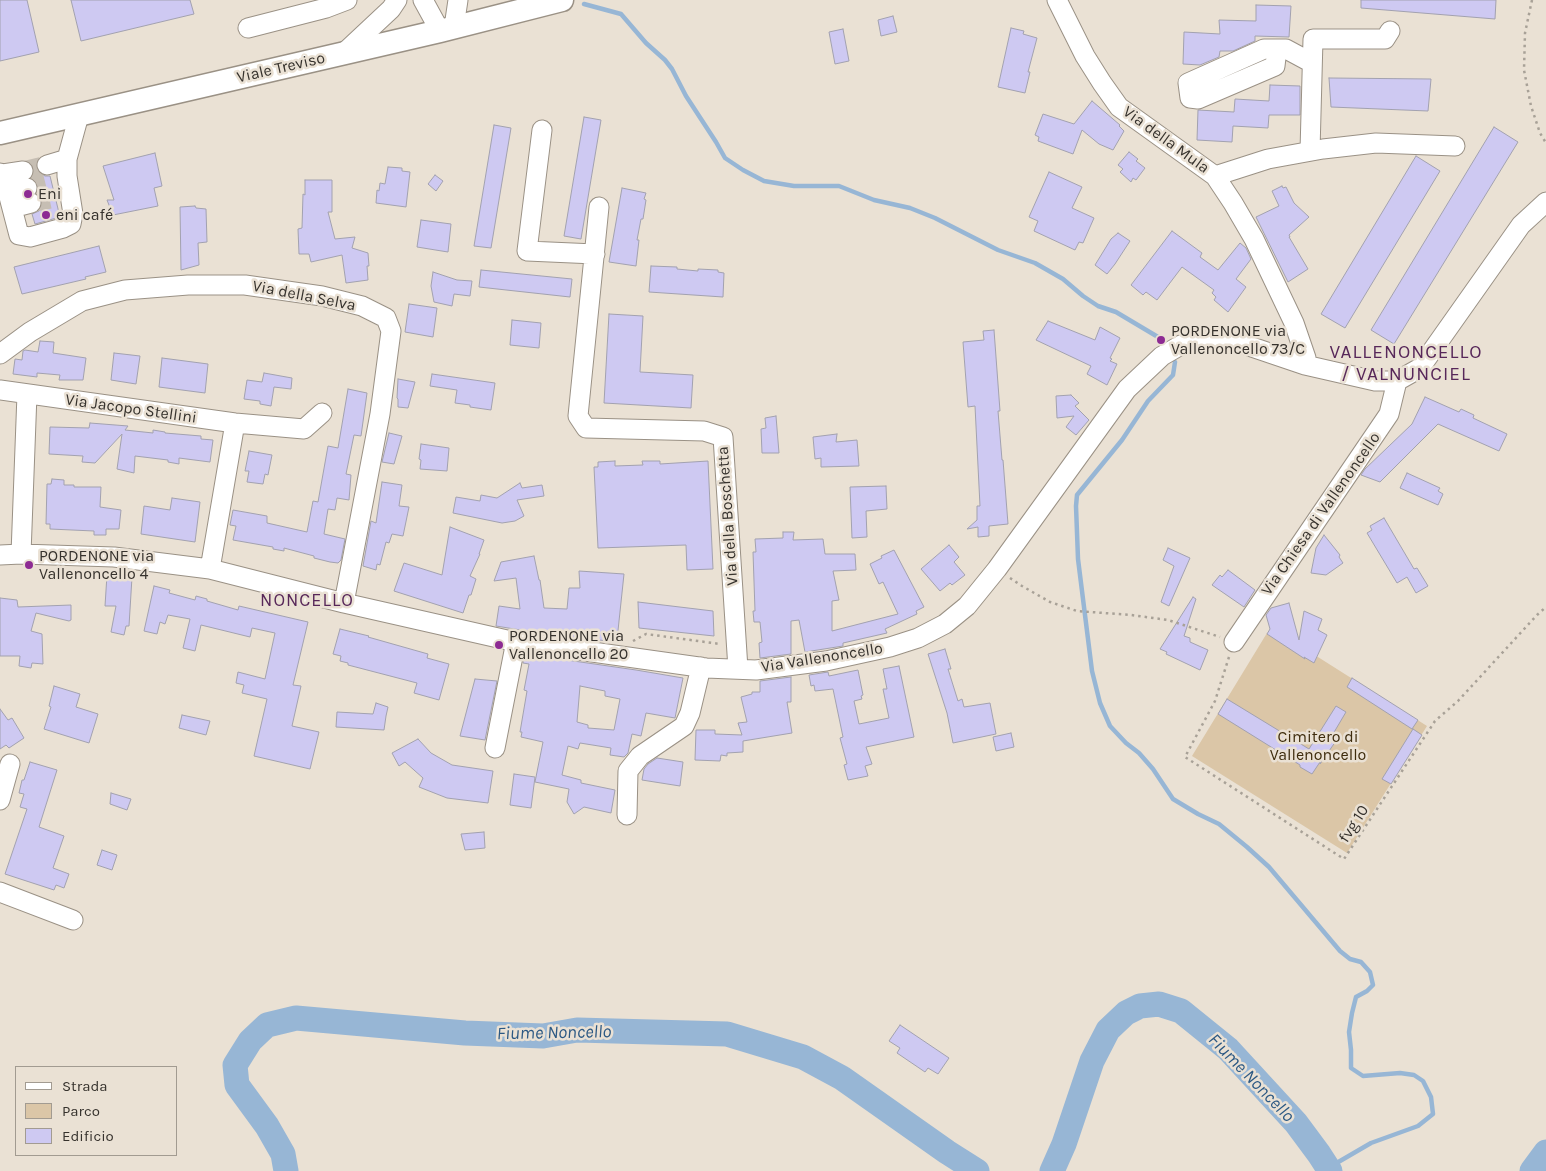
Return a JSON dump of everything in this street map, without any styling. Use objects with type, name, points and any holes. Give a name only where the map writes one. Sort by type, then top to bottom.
[{"type":"main road","name":"Viale Treviso","points":[[0,133],[447,29],[522,4],[562,0]]},
{"type":"street","points":[[248,28],[326,8],[347,0]]},
{"type":"street","points":[[344,53],[391,9],[397,0]]},
{"type":"street","points":[[423,0],[447,29],[458,0]]},
{"type":"street","name":"Via della Mula","points":[[1057,0],[1085,56],[1120,107],[1215,176],[1233,202],[1258,247],[1294,323],[1306,358],[1305,365]]},
{"type":"street","points":[[1310,151],[1313,39],[1385,39],[1390,31]]},
{"type":"street","points":[[1276,49],[1286,49],[1312,63]]},
{"type":"street","points":[[6,187],[19,235],[30,237],[71,224],[73,214],[60,179],[79,115]]},
{"type":"street","points":[[542,130],[527,251],[594,254]]},
{"type":"street","points":[[1215,176],[1268,159],[1310,151],[1376,143],[1455,146]]},
{"type":"street","points":[[6,187],[27,187],[6,187]]},
{"type":"street","name":"Via Vallenoncello","points":[[0,555],[114,557],[210,569],[344,603],[516,641],[701,667],[756,670],[826,661],[890,647],[918,638],[945,624],[967,606],[997,569],[1128,389],[1162,356],[1181,345],[1196,341],[1221,341],[1256,348],[1305,365],[1375,382],[1397,381],[1420,368],[1520,225],[1546,202]]},
{"type":"street","name":"Via della Boschetta","points":[[599,207],[578,416],[586,428],[704,431],[723,438],[738,669]]},
{"type":"street","name":"Via della Selva","points":[[0,354],[30,332],[82,301],[125,290],[188,285],[245,284],[322,296],[362,306],[386,318],[391,331],[380,414],[344,603]]},
{"type":"street","name":"Via Chiesa di Vallenoncello","points":[[1234,642],[1389,414],[1397,381]]},
{"type":"street","name":"Via Jacopo Stellini","points":[[0,390],[235,423],[304,429],[322,413]]},
{"type":"street","points":[[22,554],[27,394]]},
{"type":"street","points":[[210,569],[235,423]]},
{"type":"street","points":[[495,748],[516,641]]},
{"type":"street","points":[[627,815],[628,772],[640,756],[684,726],[690,713],[701,667]]},
{"type":"street","points":[[0,800],[10,764]]},
{"type":"street","points":[[0,892],[73,920]]},
{"type":"path","points":[[1532,0],[1525,33],[1524,70],[1531,106],[1540,133],[1546,143]]},
{"type":"path","points":[[997,569],[1050,602],[1077,611],[1168,620],[1234,642]]},
{"type":"path","name":"fvg 10","points":[[1234,642],[1215,700],[1185,757],[1344,859],[1435,722],[1458,701],[1546,607]]},
{"type":"path","points":[[629,644],[646,634],[737,647]]},
{"type":"green space","name":"Cimitero di Vallenoncello","points":[[1267,633],[1276,638],[1280,633],[1427,726],[1347,853],[1192,756]]},
{"type":"building","points":[[0,0],[27,0],[39,52],[0,61]]},
{"type":"building","points":[[71,0],[190,0],[194,14],[81,41]]},
{"type":"building","points":[[1361,0],[1496,0],[1495,19],[1361,8]]},
{"type":"building","points":[[1256,5],[1291,6],[1289,37],[1255,36],[1255,41],[1233,51],[1220,51],[1219,57],[1200,65],[1183,64],[1184,32],[1220,34],[1219,20],[1256,21]]},
{"type":"building","points":[[893,16],[897,32],[881,36],[878,20]]},
{"type":"building","points":[[1011,28],[1024,31],[1023,34],[1037,38],[1028,72],[1030,72],[1025,93],[998,87]]},
{"type":"building","points":[[843,29],[849,61],[835,64],[829,32]]},
{"type":"building","points":[[1329,78],[1431,79],[1428,111],[1331,107]]},
{"type":"building","points":[[1270,85],[1300,86],[1300,115],[1269,115],[1268,128],[1233,126],[1232,142],[1197,140],[1198,110],[1234,112],[1235,99],[1269,101]]},
{"type":"building","points":[[1092,101],[1120,125],[1124,131],[1113,150],[1099,144],[1082,130],[1073,154],[1038,141],[1039,137],[1035,135],[1043,114],[1074,124]]},
{"type":"building","points":[[584,117],[601,120],[581,239],[564,236]]},
{"type":"building","points":[[494,125],[511,128],[491,248],[474,246]]},
{"type":"building","points":[[1494,127],[1518,142],[1394,344],[1371,330]]},
{"type":"building","points":[[1129,152],[1145,168],[1136,180],[1133,178],[1131,182],[1120,172],[1123,169],[1118,165]]},
{"type":"building","points":[[155,153],[162,186],[154,188],[158,206],[113,215],[107,200],[114,200],[103,166]]},
{"type":"building","points":[[1416,156],[1440,171],[1345,328],[1321,314]]},
{"type":"building","points":[[36,163],[36,169],[40,173],[50,176],[60,217],[35,224],[32,214],[39,211],[42,205],[42,200],[36,194],[38,185],[32,178],[34,170],[32,164]]},
{"type":"building","points":[[388,167],[402,168],[402,171],[410,172],[406,207],[376,203],[377,190],[379,191],[380,183],[385,184]]},
{"type":"building","points":[[1049,172],[1082,187],[1072,208],[1094,218],[1083,243],[1079,242],[1075,250],[1034,231],[1038,221],[1029,217]]},
{"type":"building","points":[[435,175],[443,181],[436,191],[428,184]]},
{"type":"building","points":[[305,180],[332,180],[332,212],[328,212],[335,239],[355,237],[352,248],[368,253],[368,280],[346,283],[342,255],[311,262],[309,254],[299,254],[298,229],[302,228]]},
{"type":"building","points":[[1282,186],[1283,188],[1286,187],[1294,203],[1309,217],[1289,235],[1308,269],[1288,282],[1256,217],[1279,206],[1272,191]]},
{"type":"building","points":[[622,188],[646,193],[643,219],[641,219],[637,240],[639,240],[636,266],[609,262]]},
{"type":"building","points":[[195,206],[196,208],[206,209],[207,242],[198,243],[199,265],[181,270],[180,207]]},
{"type":"building","points":[[421,220],[451,224],[448,252],[417,247]]},
{"type":"building","points":[[1172,231],[1202,253],[1200,257],[1218,270],[1240,243],[1246,248],[1251,259],[1236,279],[1246,287],[1228,312],[1214,300],[1216,297],[1212,293],[1214,290],[1182,267],[1157,300],[1146,292],[1143,295],[1131,285]]},
{"type":"building","points":[[1118,233],[1130,241],[1107,274],[1095,265],[1111,239]]},
{"type":"building","points":[[99,246],[106,272],[85,277],[86,279],[22,294],[14,267]]},
{"type":"building","points":[[651,266],[677,267],[677,269],[698,271],[698,269],[718,270],[718,272],[724,273],[723,297],[649,292]]},
{"type":"building","points":[[481,270],[572,279],[570,297],[479,287]]},
{"type":"building","points":[[433,272],[457,280],[472,281],[470,296],[454,294],[452,306],[434,302],[431,286]]},
{"type":"building","points":[[409,304],[437,308],[433,337],[405,332]]},
{"type":"building","points":[[609,314],[643,316],[640,372],[693,375],[691,408],[604,403]]},
{"type":"building","points":[[512,320],[541,323],[539,348],[510,345]]},
{"type":"building","points":[[1048,321],[1095,340],[1100,327],[1120,338],[1110,358],[1112,359],[1110,361],[1117,364],[1107,385],[1087,374],[1091,366],[1036,340]]},
{"type":"building","points":[[994,330],[1000,411],[998,411],[1008,524],[989,526],[989,536],[978,537],[978,527],[967,529],[977,520],[977,506],[980,506],[975,406],[968,407],[963,342],[984,340],[983,331]]},
{"type":"building","points":[[40,341],[54,342],[53,353],[86,358],[83,380],[59,380],[60,375],[37,373],[37,377],[13,374],[15,359],[22,360],[23,351],[25,350],[38,352]]},
{"type":"building","points":[[114,353],[140,356],[136,384],[111,380]]},
{"type":"building","points":[[162,358],[208,364],[205,393],[159,387]]},
{"type":"building","points":[[264,373],[292,378],[291,389],[274,387],[271,406],[260,404],[260,401],[244,399],[247,380],[262,382]]},
{"type":"building","points":[[432,374],[495,383],[491,410],[455,403],[457,390],[430,386]]},
{"type":"building","points":[[398,379],[415,382],[408,408],[398,407]]},
{"type":"building","points":[[348,389],[367,393],[361,436],[354,435],[346,474],[351,475],[349,500],[337,498],[335,510],[328,509],[324,534],[345,539],[341,560],[338,563],[330,562],[284,548],[284,551],[273,549],[273,547],[233,540],[236,526],[230,525],[233,510],[267,516],[267,523],[307,532],[313,501],[318,502],[328,446],[338,448]]},
{"type":"building","points":[[1071,395],[1079,403],[1075,406],[1089,420],[1076,435],[1066,427],[1074,416],[1057,418],[1056,396]]},
{"type":"building","points":[[1425,397],[1459,412],[1461,409],[1474,415],[1473,418],[1507,434],[1499,451],[1438,424],[1380,482],[1361,475],[1412,424]]},
{"type":"building","points":[[776,416],[779,453],[762,453],[761,429],[766,428],[765,418]]},
{"type":"building","points":[[90,423],[128,426],[125,430],[153,433],[153,430],[201,436],[201,439],[213,440],[210,462],[179,458],[179,464],[168,462],[168,460],[135,456],[134,473],[117,469],[122,434],[95,463],[82,462],[83,456],[49,454],[50,427],[89,428]]},
{"type":"building","points":[[389,433],[402,436],[394,464],[382,462]]},
{"type":"building","points":[[837,434],[836,442],[857,440],[859,466],[821,467],[821,458],[815,459],[813,437]]},
{"type":"building","points":[[421,444],[449,448],[447,471],[420,469]]},
{"type":"building","points":[[249,451],[272,455],[268,475],[265,474],[263,484],[247,482],[249,471],[245,471]]},
{"type":"building","points":[[615,461],[615,466],[643,465],[642,461],[660,461],[660,464],[708,461],[713,569],[687,570],[686,545],[598,548],[594,467],[598,467],[598,462]]},
{"type":"building","points":[[1407,473],[1440,488],[1438,491],[1443,494],[1438,505],[1400,488]]},
{"type":"building","points":[[52,479],[64,480],[64,485],[74,485],[74,487],[101,487],[100,507],[121,510],[119,529],[106,529],[106,535],[94,535],[94,531],[50,529],[50,524],[46,524],[47,484],[51,484]]},
{"type":"building","points":[[382,482],[402,485],[399,506],[409,507],[403,536],[392,534],[389,543],[386,542],[380,565],[377,564],[376,570],[363,566],[371,521],[376,523]]},
{"type":"building","points":[[520,483],[522,488],[542,485],[544,496],[517,500],[524,516],[515,521],[502,523],[453,513],[456,497],[480,501],[481,495],[497,498]]},
{"type":"building","points":[[886,486],[887,509],[866,511],[867,537],[852,538],[850,487]]},
{"type":"building","points":[[172,498],[200,502],[195,542],[141,534],[144,506],[170,510]]},
{"type":"building","points":[[1384,518],[1414,569],[1417,568],[1428,586],[1416,593],[1407,577],[1397,583],[1367,533],[1372,530],[1370,526]]},
{"type":"building","points":[[450,527],[484,540],[470,576],[476,579],[463,613],[394,591],[404,563],[442,575]]},
{"type":"building","points":[[783,532],[794,532],[793,540],[823,539],[825,554],[855,554],[856,570],[833,571],[839,600],[832,601],[832,631],[898,614],[883,582],[879,584],[870,564],[894,550],[924,607],[916,611],[917,614],[885,629],[887,633],[843,643],[843,646],[805,652],[799,620],[791,621],[791,654],[760,658],[759,643],[762,642],[760,622],[754,622],[753,611],[755,611],[753,552],[756,552],[755,539],[783,538]]},
{"type":"building","points":[[1324,535],[1340,555],[1339,557],[1343,563],[1326,575],[1311,573],[1316,548]]},
{"type":"building","points":[[949,545],[959,557],[954,562],[965,575],[940,591],[921,569]]},
{"type":"building","points":[[1168,548],[1190,558],[1169,606],[1161,602],[1174,566],[1163,560]]},
{"type":"building","points":[[534,556],[544,608],[567,609],[569,588],[580,588],[579,571],[624,574],[617,640],[608,641],[551,635],[496,626],[499,606],[520,609],[516,578],[494,581],[501,562]]},
{"type":"building","points":[[1228,570],[1255,590],[1244,607],[1212,585],[1220,575],[1222,577]]},
{"type":"building","points":[[107,575],[132,577],[129,626],[126,626],[124,635],[111,632],[116,606],[105,606]]},
{"type":"building","points":[[154,586],[170,590],[169,593],[195,600],[196,596],[238,610],[239,606],[308,622],[293,685],[301,686],[292,726],[319,732],[310,769],[254,756],[267,699],[242,693],[244,685],[236,683],[238,672],[265,679],[275,633],[252,628],[250,637],[201,625],[195,651],[183,648],[190,619],[168,615],[165,624],[160,622],[157,634],[144,631]]},
{"type":"building","points":[[1193,597],[1196,599],[1184,636],[1190,638],[1190,642],[1208,650],[1200,670],[1166,654],[1167,652],[1160,649]]},
{"type":"building","points":[[0,598],[17,600],[18,607],[71,605],[71,620],[69,621],[36,613],[31,631],[42,634],[43,664],[32,663],[31,668],[19,666],[20,656],[0,656]]},
{"type":"building","points":[[638,602],[713,611],[714,636],[639,628]]},
{"type":"building","points":[[1289,603],[1299,640],[1304,611],[1322,619],[1318,630],[1327,635],[1314,663],[1267,634],[1270,629],[1266,615],[1271,608]]},
{"type":"building","points":[[340,629],[428,654],[427,658],[449,664],[439,700],[414,693],[417,683],[348,665],[348,663],[340,661],[341,656],[333,654]]},
{"type":"building","points":[[945,649],[951,669],[948,669],[958,701],[962,699],[964,707],[990,703],[996,734],[953,743],[947,713],[928,654]]},
{"type":"building","points":[[525,654],[683,678],[675,718],[646,713],[641,736],[632,734],[628,753],[624,757],[610,755],[611,748],[580,743],[578,749],[568,746],[562,775],[581,780],[581,783],[615,790],[611,813],[584,807],[574,814],[567,802],[569,789],[535,782],[543,742],[521,737],[522,732],[520,732],[527,691],[524,690],[529,664],[523,663]],"holes":[[[580,686],[605,691],[605,696],[620,699],[614,730],[588,728],[588,725],[577,722]]]},
{"type":"building","points":[[899,666],[914,737],[866,747],[872,764],[865,766],[868,776],[848,780],[844,765],[847,764],[840,738],[843,737],[833,689],[815,691],[814,685],[811,686],[809,675],[828,672],[829,676],[858,670],[863,695],[861,696],[862,699],[854,701],[859,724],[889,718],[883,689],[887,689],[883,669]]},
{"type":"building","points":[[791,677],[791,702],[787,702],[792,733],[743,741],[743,752],[727,753],[727,756],[721,755],[720,761],[695,760],[696,730],[715,730],[715,734],[742,735],[738,723],[747,722],[741,697],[752,694],[752,692],[760,692],[760,681]]},
{"type":"building","points":[[1352,678],[1418,720],[1412,729],[1347,687]]},
{"type":"building","points":[[475,679],[497,681],[485,740],[460,736]]},
{"type":"building","points":[[54,686],[80,694],[76,707],[98,714],[89,743],[44,729],[51,707],[49,706]]},
{"type":"building","points":[[1227,699],[1309,749],[1336,706],[1346,712],[1333,734],[1338,738],[1312,774],[1218,714]]},
{"type":"building","points":[[376,703],[388,707],[384,730],[336,727],[337,712],[373,714]]},
{"type":"building","points":[[0,709],[8,720],[12,718],[24,738],[9,748],[6,745],[0,749]]},
{"type":"building","points":[[182,715],[210,721],[206,735],[179,728]]},
{"type":"building","points":[[1413,729],[1422,735],[1391,784],[1382,779]]},
{"type":"building","points":[[1011,733],[1014,747],[996,751],[993,737]]},
{"type":"building","points":[[418,739],[431,753],[452,765],[493,771],[488,803],[447,798],[419,787],[423,778],[405,762],[399,766],[392,753]]},
{"type":"building","points":[[657,758],[683,762],[680,786],[642,780],[644,769]]},
{"type":"building","points":[[30,762],[57,770],[39,827],[64,836],[53,868],[69,874],[64,888],[56,885],[54,890],[5,874],[27,809],[20,807],[24,794],[19,793],[22,780],[24,780]]},
{"type":"building","points":[[514,774],[535,777],[531,808],[510,805]]},
{"type":"building","points":[[111,793],[131,799],[127,810],[110,804]]},
{"type":"building","points":[[484,832],[485,848],[465,850],[461,834]]},
{"type":"building","points":[[102,850],[117,855],[112,870],[97,865]]},
{"type":"building","points":[[900,1025],[949,1058],[938,1074],[928,1068],[925,1072],[897,1053],[900,1048],[889,1041]]},
{"type":"waterway","points":[[584,4],[621,14],[672,69],[686,96],[725,158],[743,170],[764,181],[794,186],[839,186],[874,200],[910,208],[935,218],[998,250],[1035,263],[1063,279],[1098,306],[1116,312],[1158,337]]},
{"type":"waterway","points":[[1175,362],[1173,375],[1148,401],[1122,440],[1077,495],[1078,559],[1092,671],[1100,703],[1110,726],[1153,769],[1173,799],[1219,824],[1247,847],[1269,867],[1340,951],[1350,959],[1361,962],[1370,972],[1373,985],[1356,997],[1352,1013],[1349,1032],[1351,1068],[1363,1076],[1400,1073],[1414,1075],[1423,1081],[1431,1097],[1433,1114],[1418,1126],[1371,1143],[1328,1168]]},
{"type":"waterway","name":"Fiume Noncello","points":[[1052,1171],[1064,1144],[1092,1061],[1108,1030],[1126,1013],[1140,1006],[1159,1004],[1181,1011],[1228,1049],[1296,1123],[1330,1171]]},
{"type":"waterway","name":"Fiume Noncello","points":[[286,1171],[283,1154],[267,1126],[237,1085],[235,1065],[250,1041],[267,1025],[296,1018],[465,1033],[543,1036],[577,1030],[727,1034],[803,1057],[842,1078],[977,1171]]},
{"type":"waterway","name":"Fiume Noncello","points":[[1532,1171],[1546,1152]]},
{"type":"tunnel","points":[[23,171],[47,165]]},
{"type":"tunnel","points":[[27,188],[51,182]]},
{"type":"tunnel","points":[[31,203],[55,198]]},
{"type":"place","name":"Eni","points":[[28,194]]},
{"type":"place","name":"eni café","points":[[46,215]]},
{"type":"place","name":"PORDENONE via Vallenoncello 73/C","points":[[1161,340]]},
{"type":"place","name":"PORDENONE via Vallenoncello 4","points":[[29,565]]},
{"type":"place","name":"PORDENONE via Vallenoncello 20","points":[[499,645]]},
{"type":"district","name":"VALLENONCELLO / VALNUNCIEL","points":[[1406,364]]},
{"type":"district","name":"NONCELLO","points":[[307,601]]}]
